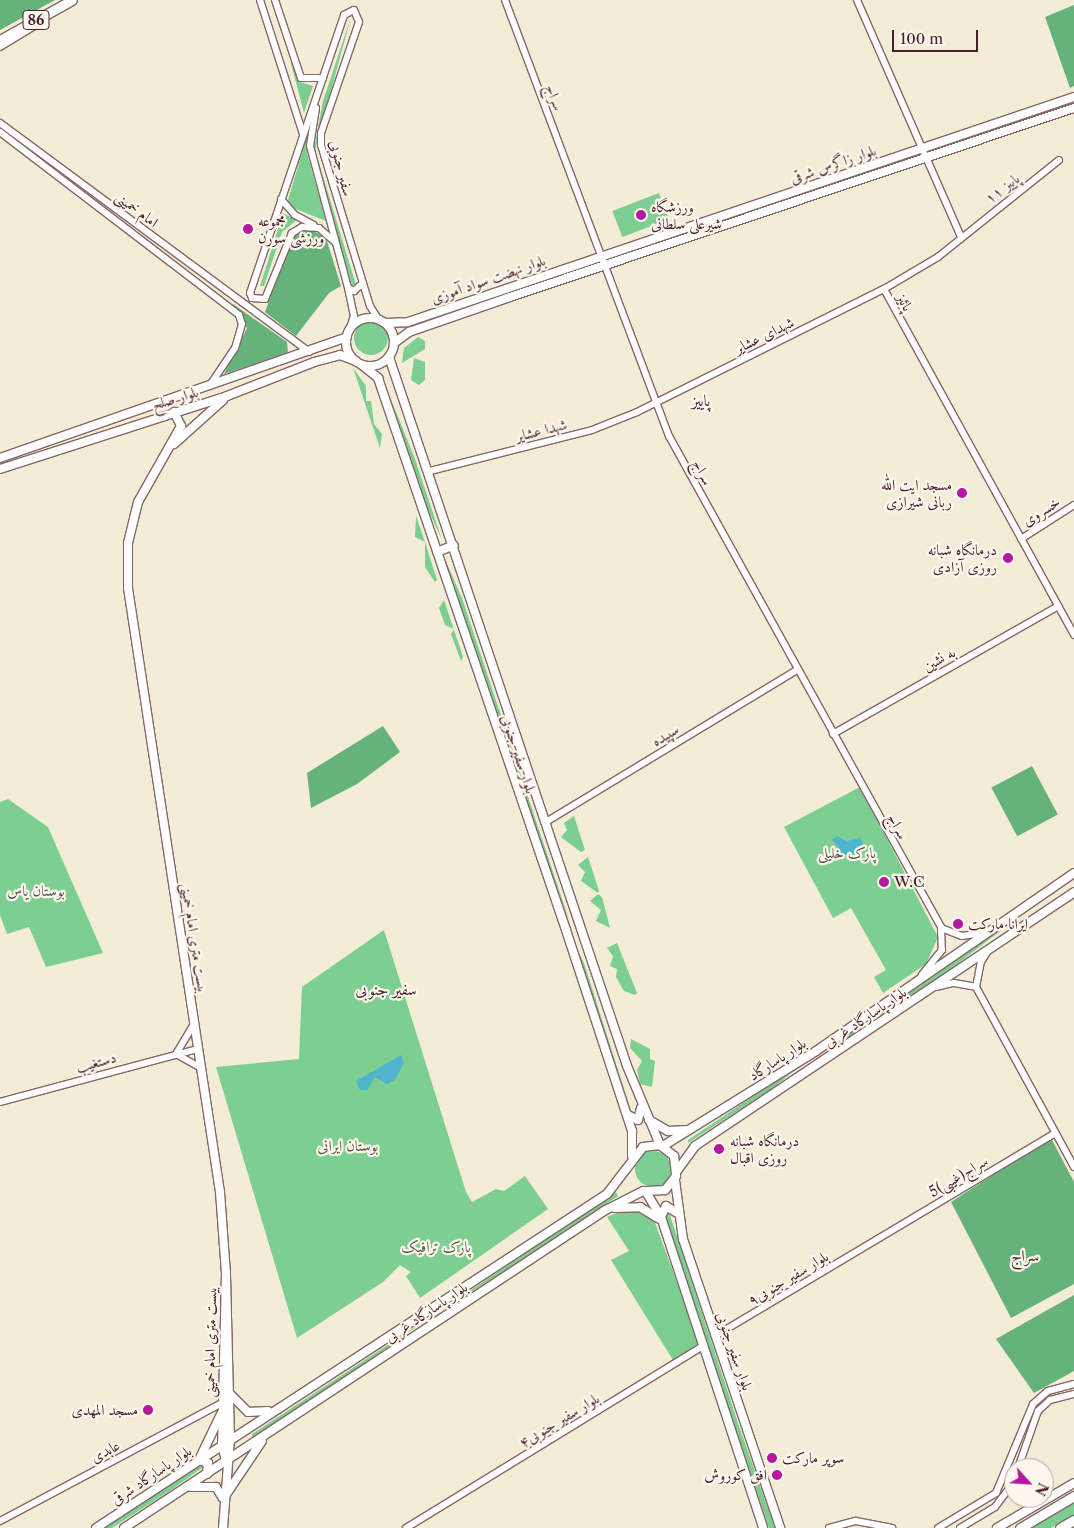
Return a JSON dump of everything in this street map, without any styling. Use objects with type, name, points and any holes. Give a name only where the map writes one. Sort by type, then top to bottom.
[{"type":"highway","name":"86","points":[[0,40],[72,0]]},
{"type":"highway","points":[[1020,1528],[1074,1496]]},
{"type":"highway","points":[[1060,1528],[1074,1520]]},
{"type":"main road","name":"بلوار زاگرس شرقی","points":[[600,256],[1074,97]]},
{"type":"main road","name":"بلوار زاگرس شرقی","points":[[604,267],[1074,108]]},
{"type":"main road","points":[[964,133],[968,144]]},
{"type":"main road","points":[[872,165],[875,176]]},
{"type":"main road","points":[[741,210],[744,220]]},
{"type":"main road","name":"بلوار نهضت سواد آموزی","points":[[382,321],[427,316],[600,256]]},
{"type":"main road","name":"بلوار نهضت سواد آموزی","points":[[394,343],[429,325],[604,267]]},
{"type":"main road","points":[[427,316],[429,325]]},
{"type":"main road","points":[[363,319],[382,321],[394,343],[389,357],[377,365],[359,363],[347,349],[348,335],[363,319]]},
{"type":"main road","name":"بلوار صلح","points":[[0,458],[310,352],[348,335]]},
{"type":"main road","name":"بلوار صلح","points":[[1,466],[227,396],[266,377],[340,355],[359,363]]},
{"type":"main road","name":"بلوار سفیر جنوبی","points":[[389,357],[397,387],[430,471],[646,1117],[661,1146],[674,1156],[677,1171],[675,1180],[677,1213],[715,1336],[781,1527]]},
{"type":"main road","name":"بلوار سفیر جنوبی","points":[[359,363],[378,378],[566,930],[633,1139],[630,1162]]},
{"type":"main road","points":[[382,392],[397,387]]},
{"type":"main road","points":[[171,448],[227,396]]},
{"type":"main road","points":[[171,448],[182,420],[174,412]]},
{"type":"main road","name":"بیست متری امام خمینی","points":[[171,448],[138,502],[128,543],[128,588],[220,1192],[226,1273],[222,1403],[222,1444],[226,1461]]},
{"type":"main road","points":[[437,552],[454,545]]},
{"type":"main road","points":[[983,933],[1074,873]]},
{"type":"main road","name":"بلوار پاسارگاد غربی","points":[[677,1171],[696,1146],[1074,892]]},
{"type":"main road","points":[[1038,896],[1047,909]]},
{"type":"main road","points":[[566,930],[580,924]]},
{"type":"main road","name":"بلوار پاسارگاد","points":[[661,1146],[691,1133],[816,1051],[983,933]]},
{"type":"main road","points":[[816,1051],[824,1061]]},
{"type":"main road","points":[[625,1111],[638,1120],[640,1099]]},
{"type":"main road","points":[[646,1117],[668,1131],[698,1128]]},
{"type":"main road","points":[[691,1133],[685,1142],[696,1146]]},
{"type":"main road","name":"بلوار پاسارگاد غربی","points":[[222,1444],[607,1194],[643,1147],[661,1146]]},
{"type":"main road","name":"بلوار پاسارگاد غربی","points":[[226,1461],[604,1212],[644,1191],[659,1192],[675,1180]]},
{"type":"main road","name":"بلوار سفیر جنوبی","points":[[644,1191],[662,1221],[701,1347],[763,1528]]},
{"type":"main road","points":[[604,1212],[640,1207],[662,1221],[666,1206],[677,1213]]},
{"type":"main road","points":[[223,1528],[226,1461],[230,1439],[230,1295],[226,1273]]},
{"type":"main road","points":[[429,1309],[436,1321]]},
{"type":"main road","points":[[230,1394],[248,1412],[277,1409]]},
{"type":"main road","points":[[207,1474],[208,1463],[199,1460],[222,1412]]},
{"type":"main road","points":[[252,1424],[248,1438],[259,1440]]},
{"type":"main road","points":[[223,1500],[244,1464],[268,1434]]},
{"type":"main road","name":"بلوار پاسارگاد شرقی","points":[[96,1528],[222,1444]]},
{"type":"main road","name":"بلوار پاسارگاد شرقی","points":[[124,1528],[226,1461]]},
{"type":"main road","points":[[997,1528],[1074,1483]]},
{"type":"main road","points":[[187,1487],[216,1487],[223,1500]]},
{"type":"street","points":[[260,0],[281,59],[303,134]]},
{"type":"street","points":[[275,0],[301,78],[323,78],[250,293],[258,301],[265,299],[292,234],[302,227],[319,228]]},
{"type":"street","name":"سراج","points":[[505,0],[655,403],[797,670],[941,927]]},
{"type":"street","points":[[857,0],[960,235]]},
{"type":"street","points":[[0,47],[63,5]]},
{"type":"street","name":"سفیر جنوبی","points":[[323,78],[344,15],[354,10],[359,22],[321,133],[363,283],[382,321]]},
{"type":"street","points":[[281,59],[293,55]]},
{"type":"street","name":"سفیر جنوبی","points":[[318,92],[310,146],[354,316],[348,335]]},
{"type":"street","name":"امام خمینی","points":[[0,123],[310,352]]},
{"type":"street","name":"امام خمینی","points":[[0,132],[195,279],[239,315],[242,324],[235,348],[209,386]]},
{"type":"street","name":"پاییز ۱۱","points":[[960,235],[1059,160]]},
{"type":"street","points":[[281,199],[295,215],[319,228],[335,242]]},
{"type":"street","name":"پائیز","points":[[960,235],[938,257],[884,289],[1074,635]]},
{"type":"street","points":[[195,279],[200,272]]},
{"type":"street","points":[[348,288],[354,291],[363,283]]},
{"type":"street","name":"شهدای عشایر","points":[[655,403],[884,289]]},
{"type":"street","name":"شهدا عشایر","points":[[430,471],[592,430],[655,403]]},
{"type":"street","name":"خسروى","points":[[1021,539],[1074,505]]},
{"type":"street","name":"به نشین","points":[[832,734],[1058,606]]},
{"type":"street","name":"سپیده","points":[[546,822],[797,670]]},
{"type":"street","points":[[921,976],[942,950],[941,927],[962,936],[983,933]]},
{"type":"street","points":[[995,944],[981,962],[976,987],[1074,1167]]},
{"type":"street","points":[[934,987],[954,983],[976,987]]},
{"type":"street","points":[[194,1024],[176,1054],[201,1068]]},
{"type":"street","name":"دستغیب","points":[[0,1102],[198,1049]]},
{"type":"street","name":"5سراج(غیبی)","points":[[873,1242],[1055,1133]]},
{"type":"street","name":"بلوار سفیر جنوبی۹","points":[[715,1336],[873,1242]]},
{"type":"street","name":"بلوار سفیر جنوبی۴","points":[[406,1528],[701,1347]]},
{"type":"street","points":[[938,1528],[988,1499],[1003,1483],[1033,1404],[1048,1392],[1074,1384]]},
{"type":"street","points":[[1022,1458],[1038,1412],[1050,1400],[1074,1394]]},
{"type":"street","name":"عابدی","points":[[0,1521],[222,1403]]},
{"type":"street","points":[[960,1528],[994,1508],[1004,1495]]},
{"type":"street","points":[[988,1499],[994,1508]]},
{"type":"street","points":[[829,1528],[856,1520],[892,1528]]},
{"type":"green space","points":[[0,0],[55,0],[0,30]]},
{"type":"green space","points":[[1074,5],[1074,86],[1070,88],[1045,17]]},
{"type":"green space","points":[[351,17],[315,150],[356,285],[352,285],[313,154],[323,101]]},
{"type":"green space","points":[[290,60],[300,82],[313,86],[304,113]]},
{"type":"green space","points":[[313,116],[307,153],[326,221],[293,208],[288,200]]},
{"type":"green space","name":"ورزشگاه شیرعلی سلطانی","points":[[659,193],[669,219],[622,237],[612,211]]},
{"type":"green space","points":[[283,213],[297,220],[282,232],[264,286],[260,286]]},
{"type":"green space","points":[[308,228],[326,238],[341,286],[329,293],[296,336],[265,312],[291,238]]},
{"type":"green space","points":[[233,304],[287,342],[288,353],[224,374],[247,328]]},
{"type":"green space","points":[[371,321],[383,326],[388,338],[383,350],[371,355],[359,350],[354,338],[359,326]]},
{"type":"green space","points":[[418,337],[425,341],[425,349],[402,363],[404,348]]},
{"type":"green space","points":[[414,358],[425,362],[425,380],[419,385],[411,380]]},
{"type":"green space","points":[[353,368],[366,386],[366,401],[371,401],[374,424],[382,434],[380,448]]},
{"type":"green space","points":[[388,392],[415,459],[442,540],[425,503]]},
{"type":"green space","points":[[416,516],[425,542],[415,537]]},
{"type":"green space","points":[[425,542],[437,580],[435,582],[425,567]]},
{"type":"green space","points":[[444,557],[462,598],[569,920],[550,878]]},
{"type":"green space","points":[[444,600],[454,629],[445,625],[439,608]]},
{"type":"green space","points":[[454,629],[463,657],[461,661],[451,634]]},
{"type":"green space","points":[[383,726],[400,752],[357,784],[311,808],[307,773]]},
{"type":"green space","points":[[1032,766],[1058,815],[1017,836],[991,788]]},
{"type":"green space","name":"پارک خلیلی","points":[[860,787],[938,937],[926,964],[883,993],[874,977],[886,970],[851,908],[833,918],[784,827]]},
{"type":"green space","name":"بوستان یاس","points":[[8,799],[48,827],[103,953],[46,967],[29,927],[7,934],[0,915],[0,802]]},
{"type":"green space","points":[[574,816],[585,850],[581,852],[561,837],[567,830],[564,823]]},
{"type":"green space","points":[[588,857],[598,893],[581,881],[585,872],[578,865]]},
{"type":"green space","points":[[598,894],[602,897],[610,928],[596,921],[601,910],[590,901]]},
{"type":"green space","points":[[1034,905],[939,978],[826,1054],[863,1021]]},
{"type":"green space","name":"بوستان ایرانی","points":[[384,930],[466,1192],[472,1202],[496,1189],[504,1191],[525,1176],[548,1209],[420,1298],[406,1276],[411,1272],[400,1265],[383,1282],[297,1338],[216,1067],[299,1059],[302,987]]},
{"type":"green space","points":[[571,937],[584,963],[633,1117],[621,1088]]},
{"type":"green space","points":[[617,943],[637,993],[635,995],[624,991],[616,977],[617,969],[610,966],[613,956],[607,948]]},
{"type":"green space","points":[[631,1039],[650,1049],[650,1059],[655,1061],[652,1087],[640,1084],[637,1070],[642,1061],[630,1048]]},
{"type":"green space","points":[[807,1060],[773,1088],[688,1143],[688,1140]]},
{"type":"green space","points":[[1051,1138],[1074,1182],[1074,1284],[1011,1318],[951,1202]]},
{"type":"green space","points":[[653,1151],[660,1152],[666,1156],[670,1162],[670,1176],[666,1182],[660,1186],[653,1187],[646,1186],[640,1182],[636,1176],[635,1169],[636,1162],[640,1156],[646,1152]]},
{"type":"green space","points":[[616,1192],[618,1196],[526,1258],[440,1311]]},
{"type":"green space","points":[[668,1209],[738,1423],[775,1528],[769,1528],[700,1324],[665,1214]]},
{"type":"green space","points":[[623,1210],[645,1213],[654,1220],[701,1347],[676,1365],[611,1260],[629,1251],[607,1217]]},
{"type":"green space","points":[[1074,1295],[1074,1371],[1034,1393],[996,1339]]},
{"type":"green space","points":[[427,1319],[325,1392],[252,1437],[252,1434]]},
{"type":"green space","points":[[201,1463],[202,1468],[171,1490],[112,1528],[103,1528]]},
{"type":"green space","points":[[1074,1503],[1074,1515],[1051,1528],[1030,1528]]},
{"type":"water","points":[[837,836],[847,841],[860,838],[865,850],[838,857],[839,847],[832,840]]},
{"type":"water","points":[[401,1055],[404,1063],[395,1080],[387,1084],[375,1077],[367,1090],[360,1090],[356,1081]]},
{"type":"place","name":"ورزشگاه شیرعلی سلطانی","points":[[641,215]]},
{"type":"place","name":"مجموعه ورزشی سورن","points":[[248,229]]},
{"type":"place","name":"مسجد ایت الله ربانی شیرازی","points":[[962,493]]},
{"type":"place","name":"درمانگاه شبانه روزی آزادی","points":[[1008,558]]},
{"type":"place","name":"W.C","points":[[884,882]]},
{"type":"place","name":"ایرانا مارکت","points":[[958,924]]},
{"type":"place","name":"درمانگاه شبانه روزی اقبال","points":[[719,1149]]},
{"type":"place","name":"مسجد المهدی","points":[[148,1410]]},
{"type":"place","name":"سوپر مارکت","points":[[772,1458]]},
{"type":"place","name":"افق کوروش","points":[[777,1475]]},
{"type":"district","name":"پاییز","points":[[701,400]]},
{"type":"district","name":"سفیر جنوبی","points":[[386,989]]},
{"type":"district","name":"سراج","points":[[1025,1255]]},
{"type":"park label","name":"پارک ترافیک","points":[[436,1247]]}]
